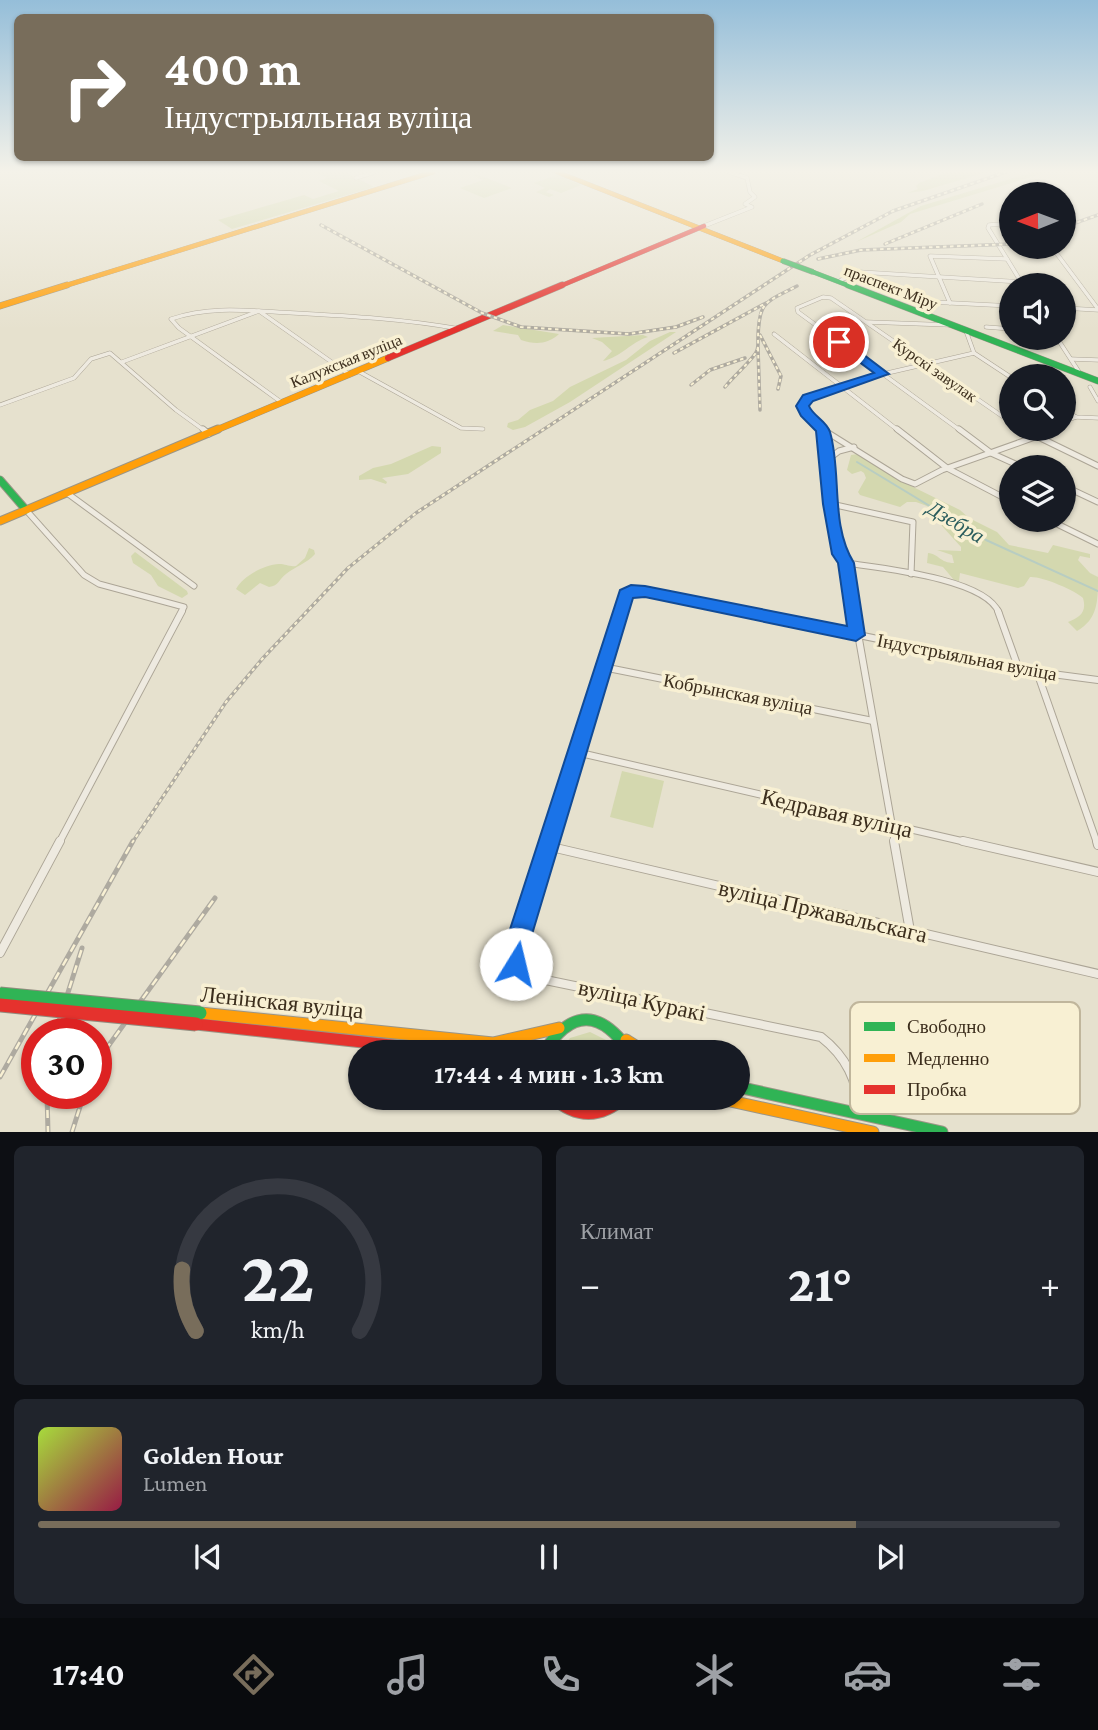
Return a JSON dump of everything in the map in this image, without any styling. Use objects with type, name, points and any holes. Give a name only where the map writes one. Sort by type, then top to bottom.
[{"type":"main road","points":[[0,303],[255,225]]},
{"type":"main road","points":[[0,303],[258,225]]},
{"type":"main road","name":"праспект Міру","points":[[696,225],[966,331],[1079,372]]},
{"type":"main road","name":"Калужская вуліца","points":[[0,522],[702,227]]},
{"type":"main road","name":"праспект Міру","points":[[815,271],[1079,372],[1095,382]]},
{"type":"main road","points":[[0,480],[26,510]]},
{"type":"main road","name":"Ленінская вуліца","points":[[0,994],[493,1043],[559,1028],[572,1020],[587,1018],[601,1020],[615,1028],[625,1040]]},
{"type":"main road","name":"Ленінская вуліца","points":[[0,1005],[348,1040]]},
{"type":"main road","points":[[549,1040],[559,1028]]},
{"type":"main road","points":[[750,1090],[850,1111]]},
{"type":"main road","points":[[750,1105],[873,1132]]},
{"type":"main road","points":[[566,1110],[581,1116],[597,1116],[612,1110]]},
{"type":"main road","points":[[862,1114],[942,1132]]},
{"type":"street","points":[[702,227],[707,225]]},
{"type":"street","points":[[995,225],[988,228],[999,247]]},
{"type":"street","points":[[950,303],[930,256],[1007,260],[1015,273]]},
{"type":"street","points":[[1061,259],[1098,309]]},
{"type":"street","points":[[841,279],[860,272],[999,282]]},
{"type":"street","name":"Курскі завулак","points":[[883,374],[796,310],[823,297],[831,298],[999,414]]},
{"type":"street","points":[[912,301],[999,305]]},
{"type":"street","points":[[1076,308],[1098,309]]},
{"type":"street","points":[[281,402],[170,319],[197,312],[238,310],[390,317],[460,328]]},
{"type":"street","points":[[122,362],[259,311]]},
{"type":"street","points":[[259,311],[354,373],[461,428],[483,429]]},
{"type":"street","points":[[867,322],[951,325]]},
{"type":"street","points":[[986,327],[999,328]]},
{"type":"street","points":[[966,331],[974,354],[999,369]]},
{"type":"street","points":[[774,334],[947,468],[999,495]]},
{"type":"street","points":[[1065,350],[1079,372]]},
{"type":"street","points":[[0,405],[74,378],[91,359],[110,353],[209,435]]},
{"type":"street","points":[[974,354],[883,374],[808,398],[803,406],[806,413],[823,430],[908,482],[922,482],[947,468],[1024,441]]},
{"type":"street","points":[[1071,359],[1098,360]]},
{"type":"street","points":[[883,374],[999,457]]},
{"type":"street","points":[[1095,382],[1098,401]]},
{"type":"street","points":[[1076,417],[1098,418]]},
{"type":"street","points":[[823,430],[831,504],[840,554],[846,563],[856,635],[911,931]]},
{"type":"street","points":[[1044,441],[1098,466]]},
{"type":"street","points":[[826,461],[839,451],[854,447]]},
{"type":"street","points":[[1076,492],[1098,502]]},
{"type":"street","points":[[67,494],[194,586]]},
{"type":"street","points":[[831,504],[913,522],[911,574]]},
{"type":"street","points":[[0,953],[184,607],[99,584],[84,575],[26,510]]},
{"type":"street","points":[[1074,532],[1098,544]]},
{"type":"street","points":[[846,563],[911,574],[959,586],[992,601],[1018,667]]},
{"type":"street","name":"Індустрыяльная вуліца","points":[[631,591],[645,591],[1037,672],[1098,680]]},
{"type":"street","name":"вуліца Куракі","points":[[631,591],[624,597],[547,846],[515,951],[516,964],[522,972],[531,977],[821,1037],[839,1050],[850,1066]]},
{"type":"street","name":"Кобрынская вуліца","points":[[603,667],[873,721]]},
{"type":"street","points":[[1037,672],[1098,845]]},
{"type":"street","name":"Кедравая вуліца","points":[[576,752],[1098,872]]},
{"type":"street","name":"вуліца Пржавальскага","points":[[547,846],[1098,974]]},
{"type":"street","points":[[862,1114],[863,1129]]},
{"type":"green space","points":[[226,225],[246,225],[232,229]]},
{"type":"green space","points":[[887,225],[895,225],[856,242]]},
{"type":"green space","points":[[503,325],[559,334],[546,342],[532,343],[521,340],[518,335],[493,331]]},
{"type":"green space","points":[[676,332],[570,402],[525,427],[513,430],[507,427],[508,423],[518,420],[530,410],[553,401],[570,387],[626,360],[650,341]]},
{"type":"green space","points":[[648,337],[603,361],[612,351],[592,338]]},
{"type":"green space","points":[[432,446],[441,447],[441,453],[408,474],[382,478],[386,484],[371,479],[359,480],[359,476],[373,468],[391,464]]},
{"type":"green space","points":[[858,454],[905,483],[997,532],[1009,545],[1048,553],[1053,545],[1090,554],[1090,558],[1080,556],[1078,560],[1090,573],[1098,577],[1097,601],[1089,621],[1077,631],[1068,622],[1082,613],[1083,598],[1049,581],[1030,577],[1024,586],[1018,588],[960,573],[959,581],[954,580],[943,567],[927,563],[928,553],[954,563],[952,555],[937,550],[961,551],[961,547],[942,526],[938,515],[927,506],[907,502],[900,507],[860,495],[858,492],[866,478],[864,473],[861,471],[852,474],[847,470],[851,455]]},
{"type":"green space","points":[[309,548],[314,550],[315,554],[275,585],[269,587],[260,583],[245,595],[236,589],[254,572],[267,566],[296,566],[305,558]]},
{"type":"green space","points":[[135,552],[188,594],[182,598],[158,586],[151,575],[133,563],[131,556]]},
{"type":"green space","points":[[622,771],[664,781],[653,828],[610,817]]},
{"type":"green space","points":[[590,1032],[606,1040],[568,1040]]},
{"type":"waterway","name":"Дзебра","points":[[857,462],[986,540],[1098,591]]},
{"type":"railway","points":[[321,225],[482,313],[521,327],[629,334],[676,327],[703,317]]},
{"type":"railway","points":[[132,843],[226,702],[263,658],[348,568],[416,513],[810,255],[867,225]]},
{"type":"railway","points":[[885,244],[931,225]]},
{"type":"railway","points":[[818,259],[861,250],[999,245]]},
{"type":"railway","points":[[725,387],[756,352],[762,309],[771,300],[797,286]]},
{"type":"railway","points":[[674,353],[766,303]]},
{"type":"railway","points":[[760,335],[781,376],[778,389]]},
{"type":"railway","points":[[758,348],[760,410]]},
{"type":"railway","points":[[691,385],[710,370],[745,358]]},
{"type":"railway","points":[[0,1077],[133,841]]},
{"type":"railway","points":[[112,1041],[215,898]]},
{"type":"railway","points":[[60,1018],[82,948]]},
{"type":"railway","points":[[47,1109],[48,1132]]},
{"type":"railway","points":[[72,1132],[79,1109]]},
{"type":"traffic: fast","points":[[783,261],[813,272]]},
{"type":"traffic: fast","points":[[813,272],[1098,381]]},
{"type":"traffic: fast","points":[[0,480],[26,510]]},
{"type":"traffic: fast","points":[[0,994],[200,1013]]},
{"type":"traffic: fast","points":[[552,1040],[564,1027],[587,1019],[598,1021],[621,1040]]},
{"type":"traffic: fast","points":[[750,1090],[850,1112]]},
{"type":"traffic: fast","points":[[860,1114],[942,1132]]},
{"type":"traffic: slow","points":[[0,306],[262,225]]},
{"type":"traffic: slow","points":[[691,225],[783,261]]},
{"type":"traffic: slow","points":[[0,521],[388,358]]},
{"type":"traffic: slow","points":[[200,1013],[493,1043],[559,1028]]},
{"type":"traffic: slow","points":[[750,1105],[873,1132]]},
{"type":"traffic: jam","points":[[388,358],[704,226]]},
{"type":"traffic: jam","points":[[0,1005],[196,1024]]},
{"type":"traffic: jam","points":[[196,1024],[348,1040]]},
{"type":"traffic: jam","points":[[568,1110],[589,1115],[608,1110]]},
{"type":"route","points":[[516,964],[515,951],[626,594],[631,591],[645,591],[856,635],[846,563],[840,554],[831,504],[823,430],[806,413],[803,406],[804,400],[808,398],[883,374],[839,342]]}]
